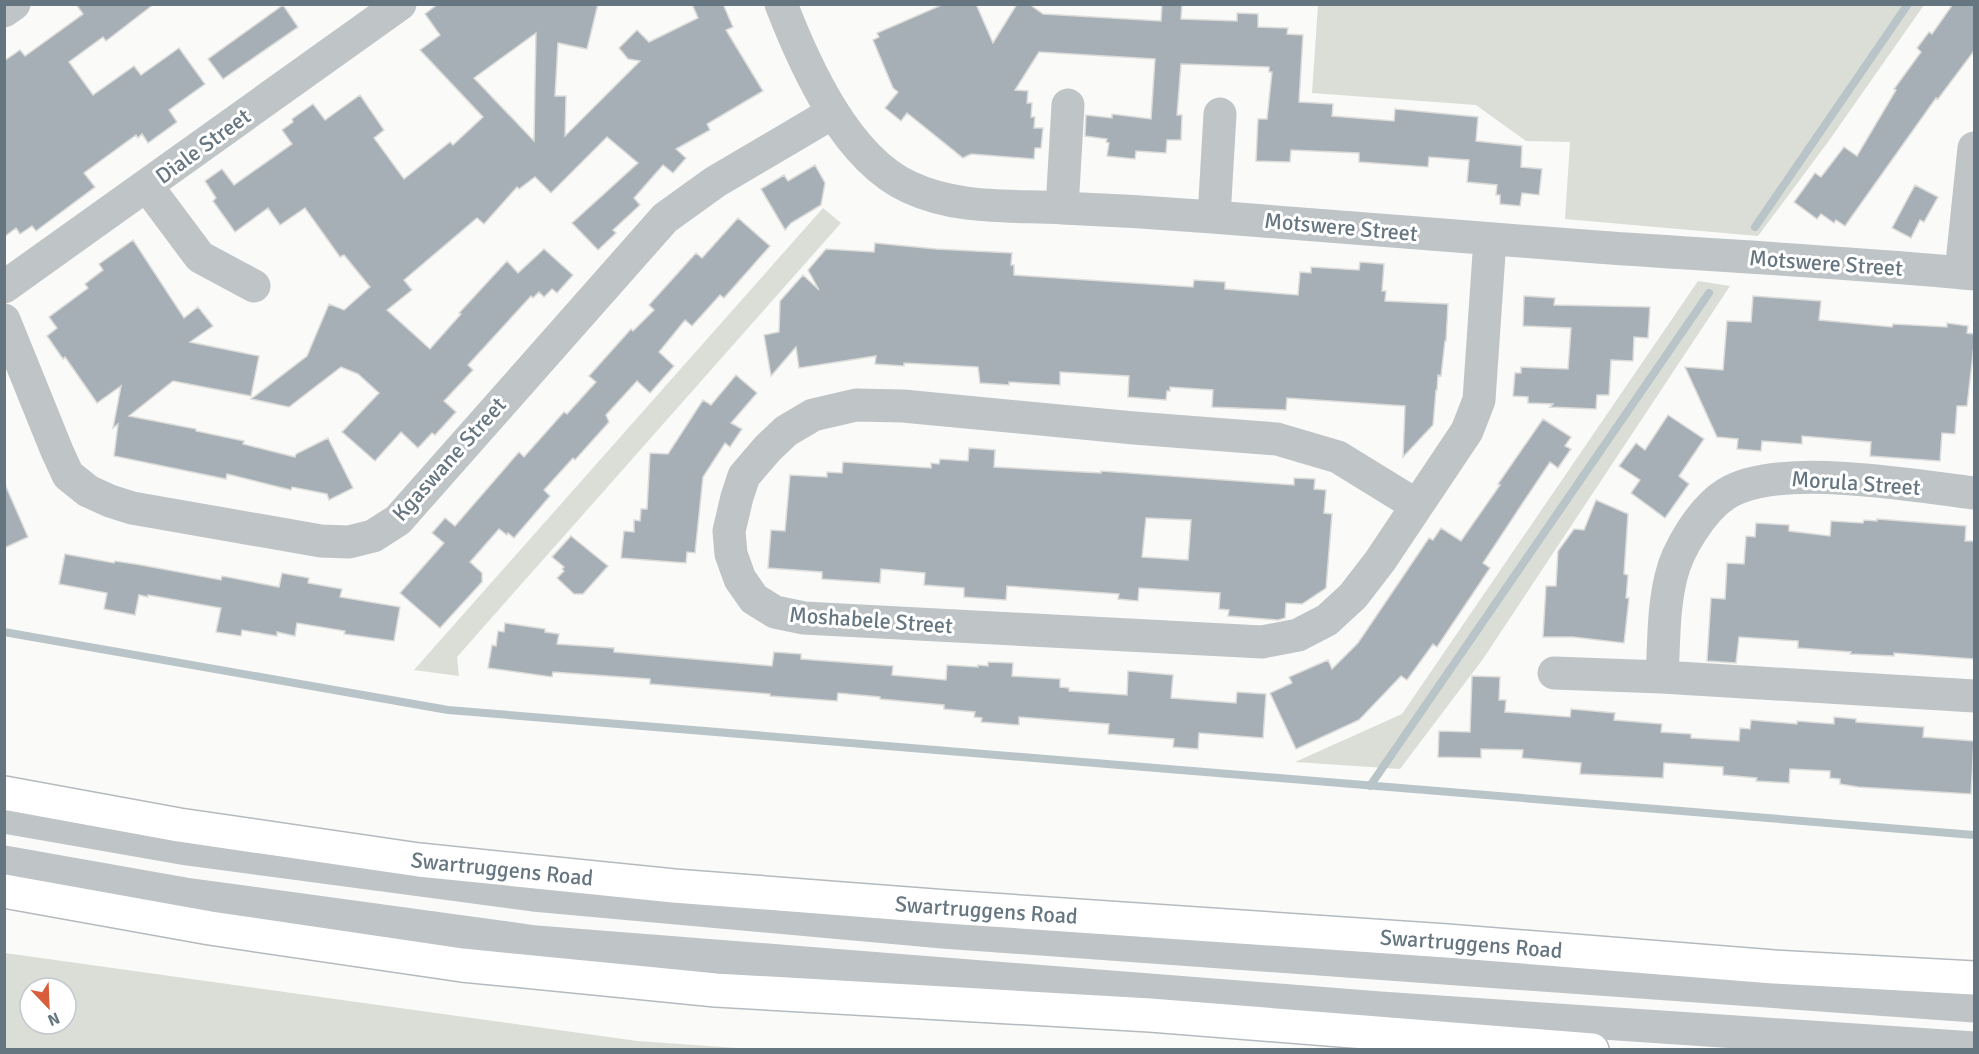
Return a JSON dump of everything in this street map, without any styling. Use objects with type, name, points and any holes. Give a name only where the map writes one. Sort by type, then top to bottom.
[{"type":"main road","name":"Swartruggens Road","points":[[4,794],[179,825],[419,860],[662,884],[947,907],[1447,940],[1774,967],[1974,978]]},
{"type":"main road","points":[[4,891],[210,928],[462,965],[716,990],[1150,1015],[1592,1050]]},
{"type":"street","points":[[4,11],[14,4]]},
{"type":"street","name":"Diale Street","points":[[4,287],[400,4]]},
{"type":"street","name":"Motswere Street","points":[[786,18],[832,113],[851,138],[876,164],[907,186],[941,199],[974,205],[1214,217],[1490,240],[1968,273]]},
{"type":"street","points":[[1062,208],[1068,105]]},
{"type":"street","name":"Kgaswane Street","points":[[4,320],[57,451],[69,475],[88,491],[132,508],[321,541],[349,542],[373,536],[398,520],[665,218],[715,182],[832,113]]},
{"type":"street","points":[[1214,217],[1220,114]]},
{"type":"street","points":[[1968,273],[1974,148]]},
{"type":"street","points":[[147,186],[200,257],[254,286]]},
{"type":"street","name":"Moshabele Street","points":[[1416,505],[1338,457],[1277,438],[1134,428],[903,406],[856,405],[813,416],[786,431],[768,448],[744,476],[729,531],[731,554],[740,579],[754,599],[775,612],[804,618],[1262,642],[1298,635],[1327,620],[1353,596],[1380,561],[1467,431],[1479,400],[1490,240]]},
{"type":"street","name":"Morula Street","points":[[1662,677],[1671,576],[1682,549],[1701,518],[1726,494],[1750,484],[1780,478],[1843,478],[1974,493]]},
{"type":"street","points":[[1554,672],[1974,696]]},
{"type":"street","points":[[4,817],[187,849],[533,896],[943,932],[1974,1006]]},
{"type":"street","points":[[4,862],[185,894],[536,942],[1380,1008],[1974,1048]]},
{"type":"shaded area","points":[[1318,4],[1924,5],[1828,142],[1758,236],[1565,219],[1570,142],[1526,141],[1476,105],[1312,93]]},
{"type":"shaded area","points":[[823,208],[841,223],[457,657],[459,676],[414,670]]},
{"type":"shaded area","points":[[1698,281],[1730,286],[1483,659],[1400,769],[1295,762],[1402,714]]},
{"type":"shaded area","points":[[5,953],[637,1041],[751,1049],[5,1049]]},
{"type":"building","points":[[76,4],[154,4],[106,41],[103,37],[69,62],[93,95],[134,66],[141,75],[179,48],[205,84],[169,110],[177,122],[148,143],[142,134],[138,138],[136,135],[84,173],[95,187],[36,231],[32,226],[20,234],[16,228],[4,237],[4,61],[20,50],[25,56],[83,14]]},
{"type":"building","points":[[438,4],[598,4],[587,49],[558,43],[555,96],[566,96],[565,136],[640,61],[628,59],[619,48],[637,30],[649,42],[698,18],[692,4],[723,4],[733,27],[726,30],[763,91],[707,124],[710,130],[676,149],[686,158],[673,173],[663,165],[634,198],[640,205],[613,230],[616,233],[598,250],[572,223],[638,163],[607,137],[551,193],[535,177],[519,189],[517,187],[484,224],[477,218],[404,280],[412,290],[387,310],[430,349],[461,314],[459,313],[507,261],[518,273],[544,249],[573,275],[557,293],[552,289],[544,297],[539,292],[533,298],[531,296],[468,365],[473,370],[444,401],[456,412],[435,435],[432,433],[418,448],[401,432],[375,461],[342,432],[379,393],[358,374],[341,367],[289,407],[251,399],[307,356],[329,304],[344,310],[370,287],[344,255],[340,257],[305,208],[280,225],[268,208],[235,232],[213,201],[216,198],[205,181],[222,169],[234,185],[292,144],[282,130],[293,122],[292,119],[313,104],[325,120],[360,95],[384,130],[374,138],[404,179],[450,142],[453,145],[483,117],[420,50],[440,35],[425,14]],"holes":[[[536,33],[534,141],[474,78]]]},
{"type":"building","points":[[944,4],[976,4],[993,43],[1017,4],[1029,4],[1043,14],[1161,21],[1162,4],[1182,4],[1181,19],[1237,21],[1237,13],[1258,14],[1258,27],[1288,28],[1287,34],[1303,35],[1299,102],[1333,104],[1332,116],[1394,121],[1395,109],[1478,117],[1476,141],[1522,146],[1521,167],[1542,169],[1539,195],[1522,193],[1520,206],[1500,204],[1500,195],[1496,195],[1497,185],[1467,182],[1469,160],[1429,157],[1428,167],[1359,162],[1359,153],[1291,150],[1290,162],[1256,161],[1258,119],[1267,119],[1272,72],[1269,72],[1269,67],[1181,64],[1177,115],[1182,115],[1181,140],[1167,140],[1166,153],[1136,151],[1135,159],[1107,156],[1109,143],[1106,142],[1107,139],[1085,136],[1086,115],[1112,118],[1112,114],[1151,119],[1155,59],[1039,52],[1015,90],[1028,91],[1027,103],[1032,103],[1031,117],[1035,117],[1034,128],[1043,128],[1041,148],[1035,148],[1034,159],[971,154],[963,158],[907,113],[901,121],[885,108],[898,92],[893,88],[873,40],[879,37],[877,33]]},
{"type":"building","points":[[1953,4],[1974,4],[1974,51],[1938,99],[1936,98],[1845,226],[1836,220],[1834,223],[1821,214],[1817,219],[1794,202],[1815,173],[1821,177],[1844,147],[1857,156],[1896,90],[1894,89],[1921,52],[1917,48],[1929,32],[1932,34]]},
{"type":"building","points":[[283,5],[298,27],[223,79],[208,59]]},
{"type":"building","points":[[815,165],[825,183],[821,205],[791,223],[785,230],[761,189],[784,175],[788,181]]},
{"type":"building","points":[[1915,185],[1938,197],[1924,222],[1920,220],[1911,238],[1892,228]]},
{"type":"building","points":[[738,218],[770,246],[724,298],[720,295],[692,326],[685,320],[659,352],[674,366],[650,393],[637,381],[606,415],[609,422],[544,490],[550,496],[514,538],[499,529],[470,562],[482,573],[482,582],[440,628],[400,593],[444,543],[432,533],[445,518],[455,526],[519,452],[524,457],[564,412],[567,414],[596,382],[589,376],[631,329],[633,331],[654,310],[649,305],[696,253],[702,258]]},
{"type":"building","points":[[133,240],[184,318],[198,307],[213,326],[190,342],[259,356],[251,396],[173,381],[129,416],[196,429],[196,431],[244,441],[243,444],[295,457],[296,454],[328,438],[353,488],[329,500],[327,494],[292,487],[291,490],[227,474],[226,479],[114,456],[118,424],[113,428],[121,386],[97,403],[65,357],[63,359],[47,336],[57,328],[49,317],[88,288],[85,284],[103,270],[99,264]]},
{"type":"building","points":[[875,243],[1012,253],[1011,265],[1014,265],[1014,275],[1193,287],[1194,280],[1225,282],[1225,289],[1298,295],[1300,272],[1311,273],[1311,267],[1359,270],[1360,262],[1384,264],[1382,291],[1386,291],[1385,301],[1448,304],[1446,341],[1441,376],[1438,375],[1433,425],[1403,457],[1405,406],[1287,398],[1286,410],[1212,407],[1213,390],[1170,387],[1166,400],[1128,397],[1129,376],[1060,372],[1060,385],[980,383],[978,367],[904,363],[904,366],[875,364],[876,356],[799,368],[796,347],[771,376],[764,335],[779,332],[780,301],[803,275],[819,290],[808,270],[826,249],[874,252]]},
{"type":"building","points":[[1524,296],[1555,298],[1554,305],[1650,307],[1648,338],[1634,337],[1633,361],[1611,360],[1609,395],[1597,395],[1596,409],[1550,407],[1553,404],[1528,403],[1528,397],[1513,396],[1515,373],[1521,373],[1521,367],[1568,369],[1571,328],[1523,326]]},
{"type":"building","points":[[1753,296],[1821,301],[1819,320],[1892,327],[1893,324],[1947,327],[1947,323],[1968,326],[1967,333],[1974,334],[1974,345],[1967,406],[1957,406],[1955,434],[1942,433],[1940,461],[1870,456],[1871,442],[1802,436],[1802,444],[1762,441],[1761,451],[1737,449],[1738,439],[1717,437],[1685,367],[1723,370],[1727,321],[1751,322]]},
{"type":"building","points":[[736,375],[757,393],[731,423],[742,429],[730,447],[725,443],[703,477],[695,553],[687,552],[686,563],[621,558],[624,531],[634,532],[634,520],[640,521],[641,509],[647,509],[650,453],[668,454],[703,400],[711,405]]},
{"type":"building","points":[[1668,415],[1704,439],[1679,476],[1689,484],[1665,518],[1631,493],[1640,480],[1619,466],[1636,443],[1645,450]]},
{"type":"building","points":[[1543,419],[1571,437],[1565,446],[1571,449],[1558,468],[1550,462],[1483,563],[1490,568],[1437,647],[1433,644],[1407,680],[1401,676],[1359,720],[1296,749],[1270,693],[1292,683],[1289,677],[1328,660],[1332,669],[1358,643],[1429,538],[1433,540],[1441,528],[1461,541]]},
{"type":"building","points":[[969,448],[995,450],[994,467],[1101,473],[1101,471],[1294,485],[1294,478],[1315,479],[1314,489],[1326,490],[1324,513],[1332,514],[1326,588],[1302,604],[1286,603],[1285,618],[1278,620],[1228,616],[1229,610],[1219,609],[1220,593],[1139,588],[1138,601],[1118,599],[1119,594],[1007,586],[1006,600],[964,597],[964,588],[924,585],[925,573],[881,569],[880,583],[822,579],[822,572],[768,568],[771,530],[785,531],[790,475],[827,477],[827,472],[842,473],[843,462],[931,468],[931,463],[939,464],[940,459],[968,461]],"holes":[[[1146,518],[1191,520],[1188,560],[1142,557]]]},
{"type":"building","points":[[4,482],[28,537],[4,548]]},
{"type":"building","points":[[1596,500],[1628,514],[1624,574],[1628,575],[1626,598],[1629,598],[1624,643],[1573,637],[1543,637],[1546,586],[1556,586],[1558,551],[1574,529],[1584,530]]},
{"type":"building","points":[[1877,519],[1966,526],[1965,541],[1974,541],[1974,659],[1894,653],[1894,656],[1850,654],[1851,652],[1798,648],[1798,641],[1739,637],[1736,663],[1707,661],[1711,598],[1725,599],[1727,563],[1744,564],[1746,536],[1755,537],[1756,523],[1789,525],[1789,531],[1830,536],[1831,521],[1863,523],[1864,520],[1877,521]]},
{"type":"building","points":[[571,536],[608,566],[583,594],[574,594],[557,578],[564,571],[562,569],[564,567],[552,557]]},
{"type":"building","points":[[65,554],[221,580],[222,576],[279,587],[282,573],[309,578],[308,583],[342,589],[340,597],[400,607],[394,641],[344,634],[345,631],[297,623],[295,636],[277,632],[277,636],[242,630],[241,636],[216,632],[221,608],[148,595],[148,597],[139,595],[135,615],[104,609],[107,593],[59,584]]},
{"type":"building","points":[[505,623],[545,629],[545,632],[559,634],[557,644],[614,648],[614,652],[772,666],[774,652],[801,654],[801,659],[893,666],[892,675],[946,680],[947,665],[978,667],[978,665],[988,666],[988,662],[1013,663],[1012,676],[1060,679],[1060,687],[1069,688],[1069,691],[1127,695],[1128,671],[1173,675],[1171,698],[1236,703],[1237,692],[1266,694],[1263,738],[1199,733],[1198,749],[1173,747],[1174,739],[1108,734],[1109,724],[1019,717],[1019,725],[981,722],[982,718],[974,717],[975,712],[944,709],[944,705],[880,699],[880,697],[838,693],[837,701],[650,684],[650,679],[553,672],[552,677],[488,668],[492,645],[496,646],[498,631],[504,632]]},
{"type":"building","points":[[1472,676],[1500,677],[1499,700],[1506,700],[1505,712],[1570,717],[1571,709],[1615,713],[1614,720],[1662,724],[1661,732],[1691,734],[1691,738],[1739,741],[1740,728],[1750,729],[1751,720],[1834,724],[1834,717],[1856,719],[1856,722],[1924,727],[1923,737],[1974,741],[1971,794],[1858,787],[1840,784],[1840,779],[1830,778],[1830,771],[1790,769],[1789,783],[1756,781],[1757,778],[1723,775],[1723,767],[1664,763],[1663,778],[1580,774],[1581,763],[1522,758],[1523,750],[1481,749],[1481,758],[1438,757],[1439,731],[1470,732]]},
{"type":"waterway","points":[[1755,227],[1908,4]]},
{"type":"waterway","points":[[1370,786],[1709,293]]},
{"type":"waterway","points":[[4,632],[448,710],[1974,835]]}]
